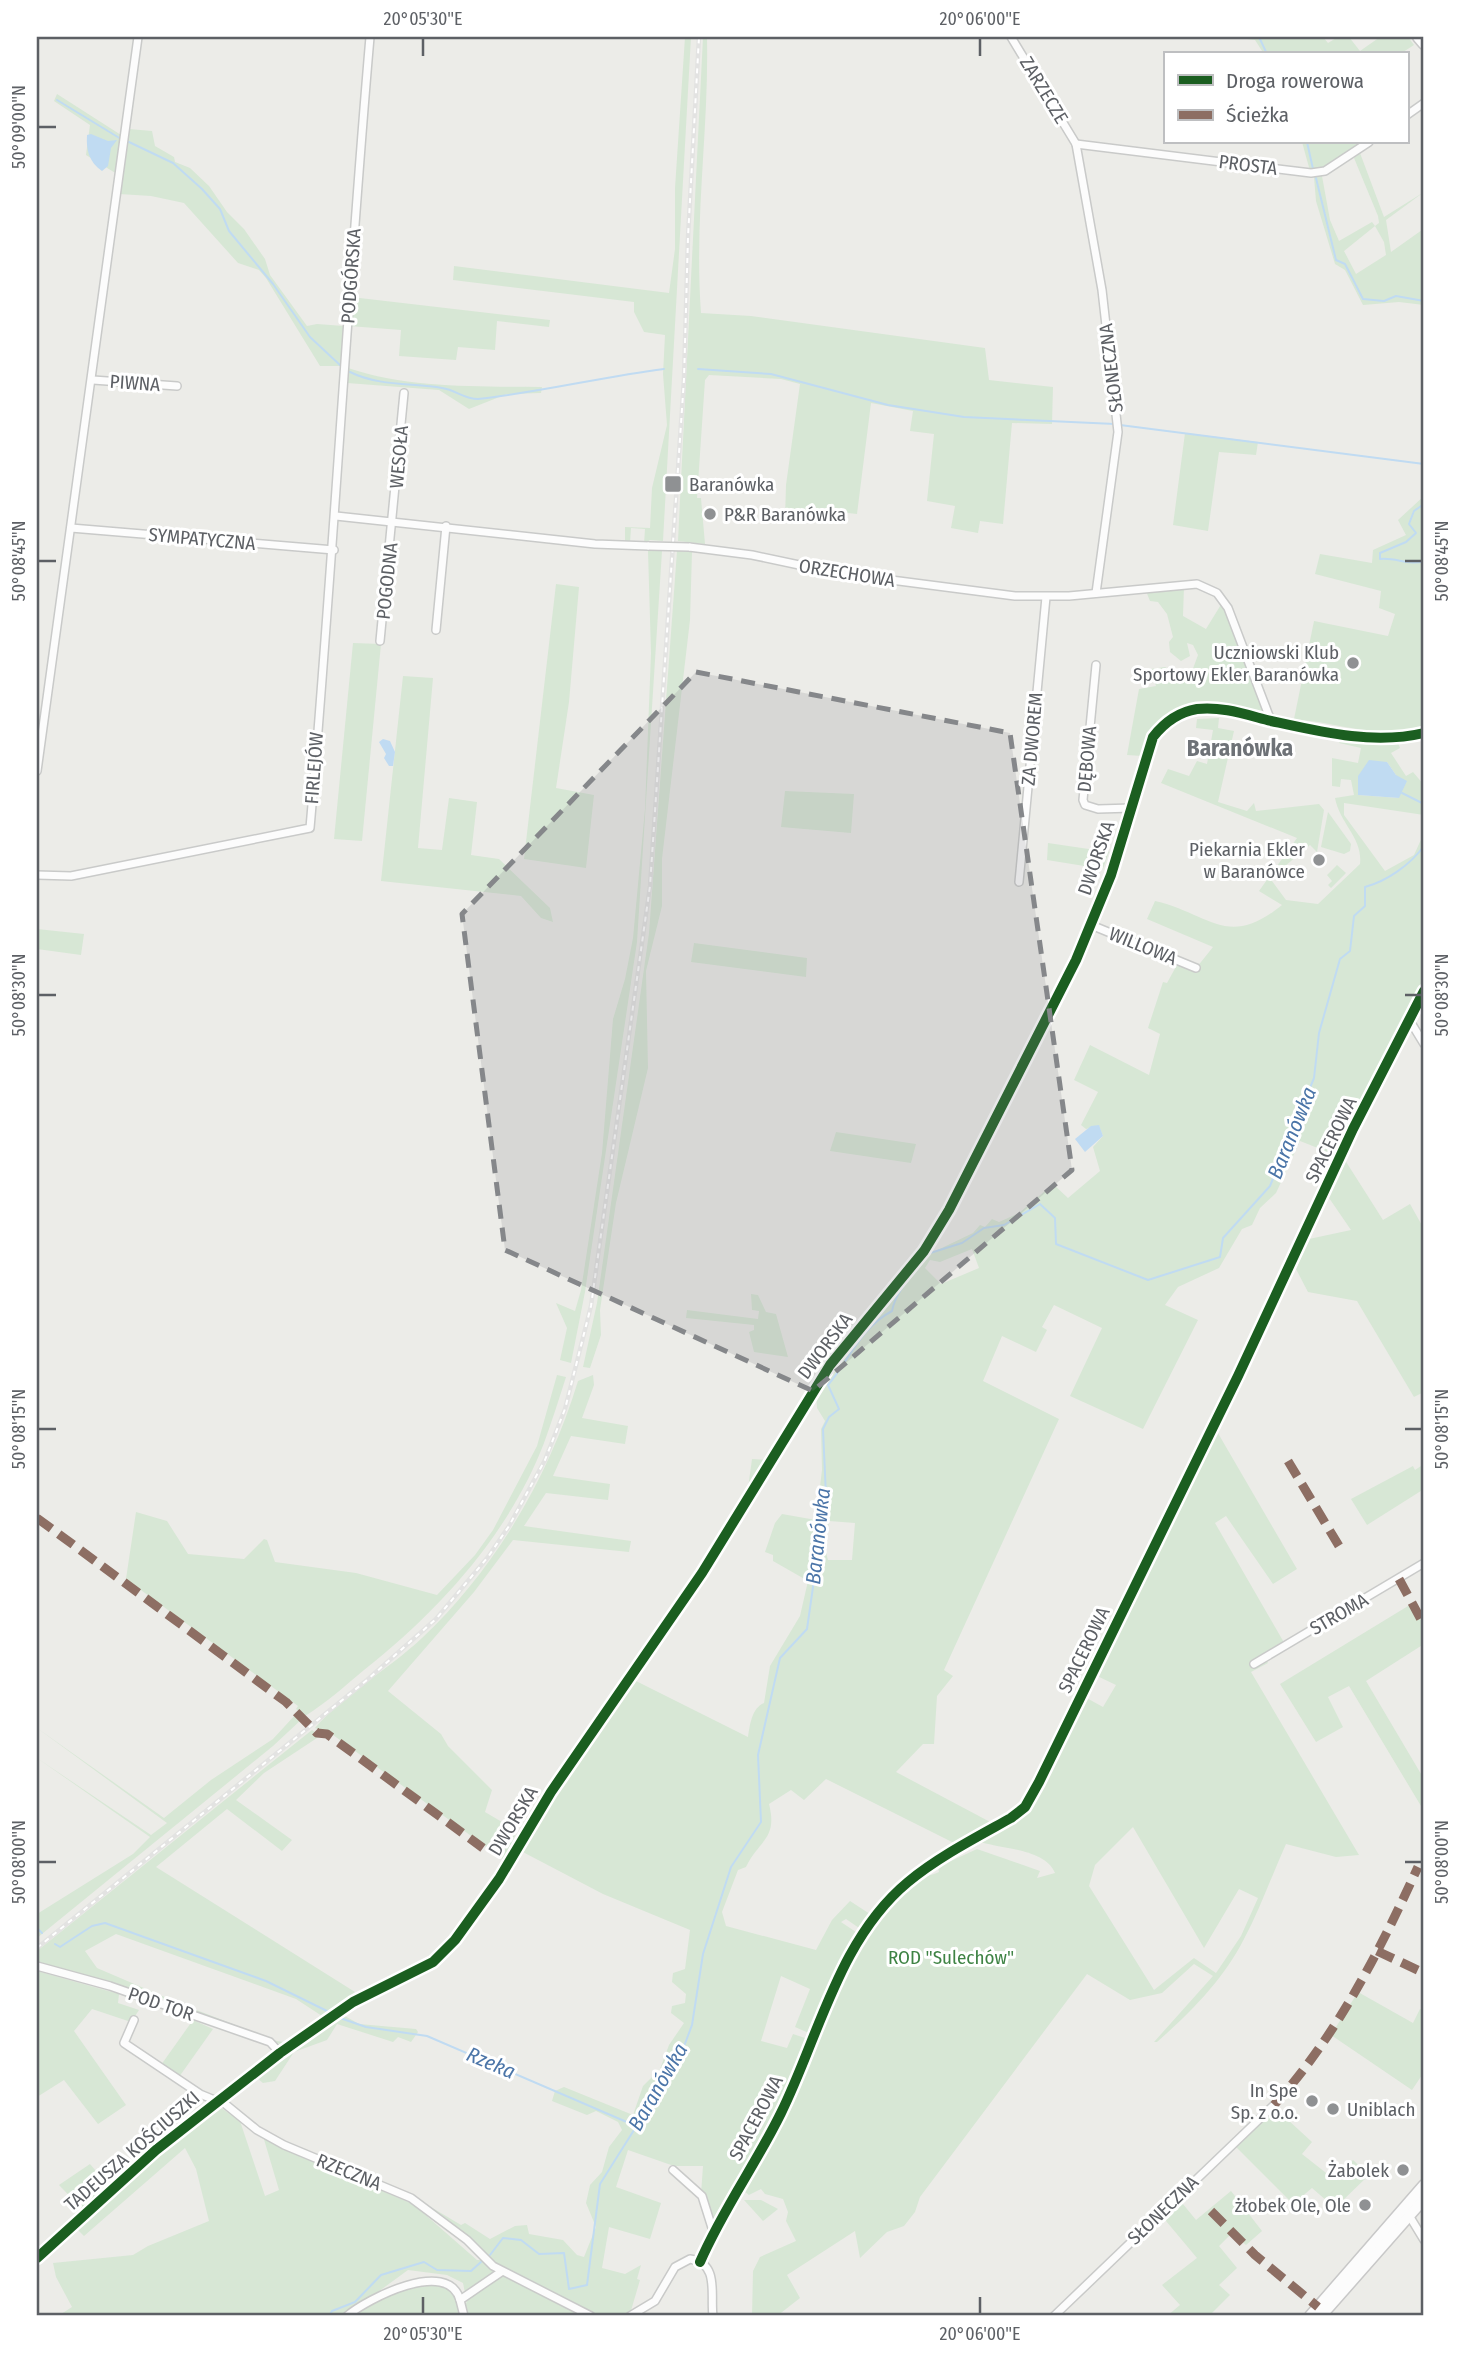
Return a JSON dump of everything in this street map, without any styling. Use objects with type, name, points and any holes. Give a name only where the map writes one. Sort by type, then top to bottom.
[{"type":"main road","points":[[1418,37],[1424,44]]},
{"type":"main road","points":[[1310,2316],[1424,2185]]},
{"type":"main road","points":[[1321,2316],[1424,2199]]},
{"type":"street","points":[[37,771],[93,380],[138,37]]},
{"type":"street","name":"PODGÓRSKA","points":[[336,516],[345,358],[370,37]]},
{"type":"street","name":"ZARZECZE","points":[[1011,37],[1076,144]]},
{"type":"street","points":[[1408,115],[1424,103]]},
{"type":"street","name":"PROSTA","points":[[1076,144],[1311,173],[1325,171],[1366,144]]},
{"type":"street","name":"SŁONECZNA","points":[[1076,144],[1102,290],[1117,424],[1096,593]]},
{"type":"street","name":"PIWNA","points":[[93,380],[177,386]]},
{"type":"street","name":"WESOŁA","points":[[394,521],[404,393]]},
{"type":"street","name":"ORZECHOWA","points":[[336,516],[595,544],[689,547],[732,552],[837,573],[983,592],[1046,597],[1188,584],[1205,586],[1217,593],[1228,608],[1271,721]]},
{"type":"street","name":"FIRLEJÓW","points":[[37,875],[71,876],[310,828],[336,516]]},
{"type":"street","name":"POGODNA","points":[[380,641],[394,521]]},
{"type":"street","points":[[436,630],[446,526]]},
{"type":"street","name":"SYMPATYCZNA","points":[[71,528],[334,551]]},
{"type":"street","name":"ZA DWOREM","points":[[1020,882],[1046,597]]},
{"type":"street","name":"DĘBOWA","points":[[1096,665],[1083,800],[1085,805],[1098,809],[1132,808]]},
{"type":"street","name":"DWORSKA","points":[[218,2100],[353,2002],[433,1962],[455,1940],[484,1901],[545,1801],[702,1573],[830,1365],[923,1251],[997,1117],[1076,960],[1111,875],[1153,737],[1162,726],[1180,714],[1197,709],[1224,709],[1271,721],[1375,739],[1424,733]]},
{"type":"street","name":"WILLOWA","points":[[1091,925],[1196,968]]},
{"type":"street","name":"SPACEROWA","points":[[701,2262],[713,2232],[777,2122],[832,1993],[860,1939],[908,1882],[1011,1818],[1024,1807],[1039,1782],[1238,1376],[1353,1129],[1424,991]]},
{"type":"street","points":[[1410,1021],[1424,1044]]},
{"type":"street","name":"STROMA","points":[[1254,1664],[1424,1563]]},
{"type":"street","name":"POD TOR","points":[[37,1966],[110,1986],[270,2042],[280,2053]]},
{"type":"street","name":"RZECZNA","points":[[134,2020],[124,2043],[200,2094],[218,2100],[257,2130],[284,2145],[411,2198],[501,2272],[591,2316]]},
{"type":"street","name":"TADEUSZA KOŚCIUSZKI","points":[[37,2258],[156,2150],[218,2100]]},
{"type":"street","name":"SŁONECZNA","points":[[1054,2316],[1274,2105]]},
{"type":"street","points":[[673,2169],[702,2196],[713,2232]]},
{"type":"street","points":[[1409,2217],[1424,2240]]},
{"type":"street","points":[[1418,2227],[1424,2220]]},
{"type":"street","points":[[630,2316],[656,2301],[675,2267],[683,2260],[701,2262],[712,2277],[713,2316]]},
{"type":"street","points":[[460,2300],[501,2272]]},
{"type":"street","points":[[347,2316],[395,2289],[427,2280],[449,2286],[460,2300],[464,2316]]},
{"type":"highlighted area","points":[[696,672],[1010,733],[1072,1170],[813,1391],[505,1250],[462,914]]},
{"type":"green space","points":[[685,37],[691,37],[663,541],[650,540],[644,544],[645,529],[631,528],[630,543],[625,543],[625,527],[650,528],[652,488],[667,425],[663,374],[665,335],[644,332],[634,312],[634,302],[453,280],[454,266],[669,293],[675,249],[675,188]]},
{"type":"green space","points":[[703,37],[707,37],[707,72],[699,243],[701,313],[751,316],[985,348],[989,380],[1053,387],[1052,424],[1012,423],[1003,524],[980,521],[978,533],[951,528],[955,506],[927,501],[934,434],[910,431],[913,411],[871,403],[857,514],[812,509],[809,519],[785,519],[786,485],[800,384],[781,379],[709,375],[705,380],[697,498],[701,498],[705,544],[678,541]]},
{"type":"green space","points":[[1231,37],[1323,37],[1328,43],[1338,37],[1349,37],[1360,51],[1380,37],[1408,37],[1414,45],[1403,52],[1263,52],[1255,40]]},
{"type":"green space","points":[[57,94],[121,135],[117,174],[86,155],[90,125],[54,101]]},
{"type":"green space","points":[[129,129],[152,131],[155,146],[174,157],[175,162],[190,168],[209,186],[265,259],[270,275],[307,326],[344,326],[340,366],[320,366],[266,278],[259,270],[238,263],[184,203],[151,196],[119,194]]},
{"type":"green space","points":[[1303,144],[1360,144],[1322,168],[1310,171]]},
{"type":"green space","points":[[1360,153],[1384,217],[1424,192],[1386,220],[1391,252],[1422,230],[1424,233],[1424,305],[1399,302],[1363,305],[1345,270],[1335,264],[1316,201],[1314,177],[1322,176],[1330,220],[1339,241],[1372,222],[1375,226],[1379,223],[1354,158]],"holes":[[[1375,226],[1384,242],[1386,255],[1356,274],[1344,251]]]},
{"type":"green space","points":[[351,297],[550,320],[549,327],[497,321],[495,350],[458,347],[456,360],[399,356],[401,330],[349,326]]},
{"type":"green space","points":[[348,368],[419,383],[542,387],[541,393],[507,394],[469,409],[439,390],[347,383]]},
{"type":"green space","points":[[1185,433],[1258,442],[1256,455],[1219,452],[1208,531],[1173,525]]},
{"type":"green space","points":[[1424,496],[1424,519],[1421,520],[1424,532],[1424,728],[1391,732],[1360,730],[1294,719],[1314,621],[1388,636],[1395,614],[1379,608],[1381,591],[1315,574],[1320,554],[1372,563],[1373,550],[1406,535],[1398,520]]},
{"type":"green space","points":[[648,551],[662,551],[637,942],[585,1292],[571,1363],[560,1360],[567,1328],[556,1303],[575,1311],[581,1290],[602,1153],[613,1019],[633,938],[645,809],[651,653]]},
{"type":"green space","points":[[677,551],[692,552],[690,620],[662,859],[662,906],[646,971],[648,1068],[616,1203],[600,1310],[601,1335],[590,1368],[583,1367],[597,1303],[649,933]]},
{"type":"green space","points":[[556,584],[579,587],[569,702],[556,788],[594,795],[586,868],[524,859]]},
{"type":"green space","points":[[1184,587],[1183,616],[1206,629],[1222,603],[1263,706],[1262,713],[1205,703],[1192,704],[1180,708],[1161,722],[1153,732],[1142,756],[1127,755],[1139,689],[1156,686],[1151,669],[1165,667],[1188,682],[1198,655],[1193,645],[1187,643],[1190,656],[1181,661],[1170,652],[1169,642],[1173,637],[1167,614],[1158,602],[1150,601],[1146,591]]},
{"type":"green space","points":[[353,643],[381,644],[362,841],[334,839]]},
{"type":"green space","points":[[403,676],[433,678],[418,848],[442,850],[449,798],[477,802],[471,855],[499,859],[550,908],[553,922],[541,918],[521,896],[381,881]]},
{"type":"green space","points":[[1219,718],[1218,728],[1234,731],[1218,802],[1247,811],[1254,803],[1256,811],[1319,804],[1324,810],[1317,852],[1310,845],[1278,872],[1272,881],[1286,900],[1318,904],[1360,864],[1358,846],[1341,816],[1335,798],[1354,795],[1351,780],[1341,779],[1340,787],[1332,786],[1332,758],[1358,763],[1361,748],[1339,743],[1341,739],[1398,743],[1400,748],[1391,753],[1406,776],[1413,772],[1424,785],[1424,815],[1344,803],[1344,815],[1385,871],[1414,855],[1424,833],[1424,985],[1338,1156],[1300,1141],[1276,1193],[1260,1208],[1252,1225],[1242,1229],[1219,1268],[1178,1287],[1165,1305],[1198,1320],[1143,1429],[1070,1396],[1102,1328],[1054,1305],[1042,1327],[1047,1330],[1036,1352],[1002,1336],[983,1381],[1059,1419],[944,1670],[953,1676],[937,1696],[934,1744],[923,1744],[896,1772],[994,1824],[958,1845],[826,1779],[804,1800],[791,1790],[769,1804],[769,1832],[746,1867],[738,1870],[722,1912],[726,1926],[816,1950],[832,1920],[850,1901],[873,1916],[862,1930],[846,1919],[841,1922],[859,1934],[811,2034],[795,2027],[810,1989],[781,1976],[761,2041],[787,2048],[793,2034],[808,2039],[809,2043],[771,2128],[713,2228],[701,2194],[703,2166],[674,2166],[628,2150],[616,2187],[661,2203],[650,2239],[609,2227],[602,2268],[625,2274],[641,2265],[637,2279],[640,2280],[630,2314],[594,2316],[494,2265],[447,2219],[414,2197],[490,2239],[515,2226],[527,2225],[529,2234],[563,2240],[577,2255],[584,2257],[596,2227],[586,2203],[590,2185],[602,2172],[609,2147],[622,2130],[618,2122],[596,2111],[587,2115],[552,2101],[555,2091],[564,2087],[633,2115],[643,2086],[660,2069],[669,2045],[684,2023],[671,2013],[672,2006],[685,2003],[686,1994],[672,1982],[673,1973],[685,1969],[690,1930],[603,1894],[519,1850],[553,1793],[636,1681],[748,1737],[754,1713],[764,1703],[770,1666],[800,1616],[808,1581],[773,1561],[773,1555],[765,1552],[775,1523],[782,1514],[816,1520],[822,1470],[821,1429],[825,1421],[817,1408],[816,1393],[923,1257],[973,1233],[980,1225],[985,1227],[992,1219],[999,1222],[1019,1213],[1053,1184],[1068,1198],[1100,1171],[1093,1147],[1103,1136],[1099,1126],[1086,1129],[1081,1125],[1098,1092],[1074,1080],[1090,1045],[1149,1075],[1160,1034],[1148,1028],[1163,982],[1167,983],[1178,963],[1197,967],[1213,947],[1147,919],[1155,901],[1232,927],[1247,925],[1263,918],[1282,905],[1259,891],[1297,838],[1161,783],[1168,769],[1189,776],[1197,761],[1207,764],[1213,730],[1196,728],[1197,719]],"holes":[[[1387,762],[1396,775],[1399,798],[1358,795]],[[972,1249],[979,1268],[941,1284],[925,1268],[930,1260],[940,1262]],[[829,1521],[855,1523],[852,1560],[828,1560],[825,1549]]]},
{"type":"green space","points":[[785,791],[854,794],[851,833],[781,827]]},
{"type":"green space","points":[[1328,812],[1351,844],[1350,851],[1344,854],[1321,847]]},
{"type":"green space","points":[[1048,843],[1109,852],[1103,869],[1047,860]]},
{"type":"green space","points":[[1337,865],[1346,873],[1331,888],[1328,885],[1332,881],[1327,875]]},
{"type":"green space","points":[[37,929],[84,934],[81,955],[37,949]]},
{"type":"green space","points":[[694,943],[807,958],[806,977],[691,962]]},
{"type":"green space","points":[[836,1132],[916,1144],[911,1163],[830,1151]]},
{"type":"green space","points":[[1343,1157],[1383,1220],[1410,1204],[1424,1229],[1424,1392],[1414,1397],[1357,1301],[1308,1292],[1296,1269],[1309,1239],[1351,1230],[1327,1195]]},
{"type":"green space","points":[[751,1294],[758,1295],[766,1312],[776,1314],[788,1357],[754,1352],[749,1332],[754,1330],[754,1325],[686,1318],[687,1310],[758,1319],[759,1311],[752,1310]]},
{"type":"green space","points":[[557,1375],[566,1377],[544,1443],[512,1508],[492,1539],[445,1596],[419,1622],[343,1688],[305,1716],[296,1709],[298,1706],[126,1579],[136,1512],[167,1521],[188,1554],[244,1559],[264,1539],[267,1540],[275,1562],[356,1573],[437,1595],[475,1555],[493,1530],[537,1446]]},
{"type":"green space","points":[[593,1375],[594,1385],[582,1418],[628,1426],[625,1444],[571,1436],[553,1476],[610,1484],[608,1500],[546,1493],[524,1526],[631,1541],[629,1552],[513,1540],[474,1592],[388,1691],[441,1734],[448,1746],[492,1790],[485,1812],[517,1831],[504,1860],[329,1732],[315,1728],[340,1704],[422,1638],[473,1582],[496,1552],[535,1486],[552,1452],[578,1381]]},
{"type":"green space","name":"ROD \"Sulechów\"","points":[[1215,1428],[1297,1569],[1273,1584],[1226,1516],[1215,1523],[1286,1646],[1266,1659],[1268,1663],[1251,1672],[1359,1855],[1336,1857],[1286,1844],[1236,1954],[1205,1995],[1157,2042],[1154,2042],[1213,1976],[1194,1964],[1162,1993],[1130,2000],[1087,1974],[920,2197],[915,2212],[904,2226],[887,2232],[860,2258],[855,2231],[787,2275],[800,2298],[777,2316],[752,2316],[753,2271],[760,2257],[796,2241],[786,2221],[788,2212],[783,2199],[765,2194],[761,2189],[749,2195],[740,2188],[776,2119],[842,1977],[862,1944],[899,1894],[912,1882],[939,1872],[938,1867],[977,1849],[1040,1871],[1037,1878],[1055,1873],[1050,1865],[1032,1854],[977,1841],[1026,1810],[1083,1696],[1103,1707],[1116,1685],[1095,1675]],"holes":[[[1133,1827],[1204,1948],[1239,1889],[1258,1898],[1241,1936],[1216,1973],[1194,1958],[1154,1990],[1089,1886],[1095,1865]]]},
{"type":"green space","points":[[752,1459],[766,1460],[748,1488]]},
{"type":"green space","points":[[1424,1464],[1424,1489],[1367,1525],[1351,1499],[1413,1466],[1415,1470]]},
{"type":"green space","points":[[1413,1603],[1424,1627],[1424,1644],[1366,1681],[1424,1779],[1424,1811],[1349,1686],[1328,1697],[1343,1727],[1316,1742],[1280,1684]]},
{"type":"green space","points":[[296,1714],[302,1719],[273,1746],[37,1938],[37,1914],[133,1854],[150,1837],[37,1758],[151,1835],[167,1823],[37,1728],[164,1818],[211,1780],[273,1739]]},
{"type":"green space","points":[[312,1730],[320,1736],[264,1773],[236,1800],[292,1840],[282,1851],[227,1809],[156,1867],[355,1992],[325,2018],[296,1999],[116,1934],[85,1951],[97,1968],[181,2004],[277,2041],[290,2043],[280,2044],[147,1996],[37,1962],[37,1951]]},
{"type":"green space","points":[[37,1971],[119,1994],[118,2003],[139,2010],[131,2022],[92,2009],[74,2031],[126,2105],[98,2124],[64,2080],[37,2097]]},
{"type":"green space","points":[[1358,1992],[1413,2023],[1420,2009],[1424,2011],[1424,2072],[1412,2090],[1331,2035]]},
{"type":"green space","points":[[350,2009],[345,2016],[359,2024],[416,2029],[418,2032],[411,2042],[398,2037],[393,2042],[337,2024],[327,2040],[294,2052],[275,2081],[263,2083],[257,2078]]},
{"type":"green space","points":[[193,2020],[213,2029],[179,2077],[161,2065]]},
{"type":"green space","points":[[217,2105],[240,2121],[265,2196],[279,2190],[263,2136],[281,2148],[413,2204],[477,2260],[498,2272],[465,2293],[463,2283],[447,2275],[408,2270],[345,2316],[58,2316],[72,2307],[56,2277],[53,2263],[133,2255],[209,2221],[196,2169],[185,2148],[84,2236],[74,2226]]},
{"type":"green space","points":[[1274,2107],[1312,2142],[1302,2154],[1335,2180],[1353,2160],[1369,2175],[1335,2208],[1312,2188],[1293,2204],[1234,2145]]},
{"type":"green space","points":[[90,2164],[111,2189],[86,2213],[59,2185]]},
{"type":"green space","points":[[1231,2191],[1262,2231],[1246,2245],[1232,2233],[1219,2246],[1237,2268],[1219,2285],[1230,2295],[1209,2316],[1167,2316],[1180,2305],[1162,2285],[1197,2258],[1161,2215],[1178,2198],[1196,2220]]},
{"type":"green space","points":[[744,2200],[761,2200],[778,2209],[763,2221]]},
{"type":"green space","points":[[501,2275],[587,2316],[466,2316],[465,2308],[470,2296]]},
{"type":"green space","points":[[434,2282],[453,2291],[463,2316],[353,2316],[395,2290]]},
{"type":"water","points":[[87,135],[108,141],[117,140],[111,148],[108,166],[102,171],[89,155]]},
{"type":"water","points":[[383,739],[390,741],[395,752],[393,766],[389,766],[384,758],[386,754],[379,742]]},
{"type":"water","points":[[1369,760],[1387,762],[1396,775],[1407,781],[1399,798],[1358,795],[1358,776]]},
{"type":"water","points":[[1099,1125],[1103,1136],[1085,1152],[1075,1139],[1091,1126]]},
{"type":"waterway","points":[[1259,37],[1266,52]]},
{"type":"waterway","points":[[57,100],[121,139]]},
{"type":"waterway","points":[[129,142],[173,163],[202,189],[220,209],[229,231],[273,284],[310,337],[341,366]]},
{"type":"waterway","points":[[1307,144],[1313,169]]},
{"type":"waterway","points":[[1316,178],[1336,260],[1345,264],[1363,299],[1384,301],[1396,296],[1424,301]]},
{"type":"waterway","points":[[350,372],[383,382],[447,389],[468,398],[478,399],[664,369]]},
{"type":"waterway","points":[[698,369],[771,374],[888,405],[964,417],[1115,424]]},
{"type":"waterway","points":[[1120,425],[1424,464]]},
{"type":"waterway","points":[[1424,504],[1414,511],[1409,524],[1416,533],[1406,542],[1380,553],[1380,559],[1413,563],[1424,561]]},
{"type":"waterway","points":[[1402,793],[1424,804]]},
{"type":"waterway","name":"Baranówka","points":[[490,2255],[503,2238],[521,2240],[539,2254],[564,2253],[569,2289],[587,2285],[600,2184],[680,2057],[692,2025],[703,1954],[731,1867],[761,1822],[758,1755],[780,1658],[807,1629],[826,1496],[823,1429],[829,1417],[839,1409],[828,1385],[863,1335],[892,1311],[902,1288],[927,1254],[962,1243],[984,1228],[1004,1225],[1040,1204],[1055,1218],[1056,1244],[1148,1280],[1220,1257],[1223,1238],[1270,1186],[1314,1078],[1319,1033],[1340,959],[1350,951],[1354,916],[1365,906],[1365,887],[1398,871],[1424,846]]},
{"type":"waterway","name":"Rzeka","points":[[55,1944],[60,1947],[92,1926],[105,1923],[266,1981],[329,2012]]},
{"type":"waterway","name":"Rzeka","points":[[37,1928],[42,1933]]},
{"type":"waterway","name":"Rzeka","points":[[340,2018],[366,2027],[427,2036],[636,2126]]},
{"type":"waterway","name":"Baranówka","points":[[329,2316],[332,2311],[355,2302],[381,2275],[424,2262],[437,2270],[471,2271],[481,2262]]},
{"type":"railway","points":[[37,1948],[367,1680],[436,1619],[488,1557],[509,1526],[545,1460],[565,1409],[591,1306],[650,886],[684,379],[688,237],[699,37]]},
{"type":"marked path","points":[[1288,1461],[1342,1551]]},
{"type":"marked path","points":[[37,1518],[286,1702],[317,1733],[327,1734],[483,1848]]},
{"type":"marked path","points":[[1399,1579],[1424,1625]]},
{"type":"marked path","points":[[1274,2105],[1297,2078],[1337,2021],[1372,1961],[1418,1867]]},
{"type":"marked path","points":[[1377,1951],[1424,1973]]},
{"type":"marked path","points":[[1211,2211],[1255,2255],[1318,2307]]},
{"type":"cycle path","points":[[37,2258],[156,2150],[280,2053],[353,2002],[433,1962],[455,1940],[499,1879],[551,1792],[702,1573],[830,1365],[924,1251],[949,1210],[1076,960],[1111,875],[1153,737],[1157,732],[1178,715],[1206,708],[1347,736],[1386,738],[1424,733]]},
{"type":"cycle path","points":[[700,2262],[781,2113],[833,1990],[864,1931],[884,1905],[908,1882],[932,1864],[1025,1807],[1238,1376],[1353,1129],[1424,991]]},
{"type":"place","name":"Baranówka","points":[[673,484]]},
{"type":"place","name":"P&R Baranówka","points":[[710,514]]},
{"type":"place","name":"Uczniowski Klub Sportowy Ekler Baranówka","points":[[1353,663]]},
{"type":"place","name":"Piekarnia Ekler w Baranówce","points":[[1319,860]]},
{"type":"place","name":"In Spe Sp. z o.o.","points":[[1312,2101]]},
{"type":"place","name":"Uniblach","points":[[1333,2109]]},
{"type":"place","name":"Żabolek","points":[[1403,2170]]},
{"type":"place","name":"żłobek Ole, Ole","points":[[1365,2205]]},
{"type":"district","name":"Baranówka","points":[[1240,748]]}]
